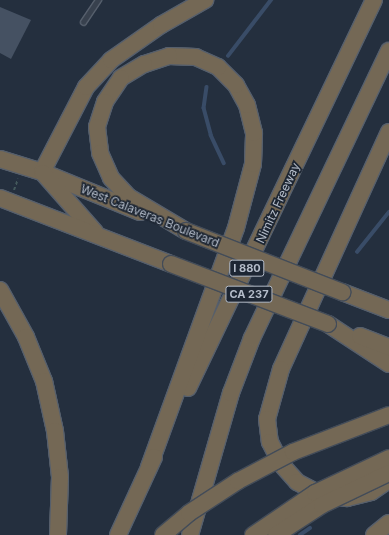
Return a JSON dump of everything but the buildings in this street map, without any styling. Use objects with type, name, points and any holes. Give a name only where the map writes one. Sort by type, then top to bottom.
[{"type":"highway","points":[[99,235],[42,172],[86,87],[110,60],[161,25],[205,0]]},
{"type":"highway","name":"Nimitz Freeway","points":[[118,535],[149,467],[260,241],[374,0]]},
{"type":"highway","name":"I 880","points":[[190,535],[231,392],[252,338],[389,51]]},
{"type":"highway","points":[[149,467],[236,228],[252,164],[254,133],[247,105],[236,85],[218,68],[196,57],[169,56],[144,64],[121,78],[105,102],[97,128],[100,153],[111,178],[129,197],[186,231]]},
{"type":"highway","points":[[389,132],[281,369],[267,419],[270,442],[281,464],[297,482],[321,495],[347,498],[371,492],[389,480]]},
{"type":"highway","name":"West Calaveras Boulevard","points":[[0,159],[42,172],[186,231],[389,310]]},
{"type":"highway","name":"CA 237","points":[[7,195],[171,264],[389,347]]},
{"type":"highway","points":[[0,290],[26,337],[45,388],[55,431],[60,477],[58,535]]},
{"type":"highway","points":[[328,324],[389,364]]},
{"type":"highway","points":[[163,535],[189,513],[238,481],[293,452],[389,415]]},
{"type":"highway","points":[[253,535],[315,493],[389,458]]},
{"type":"highway","points":[[276,535],[322,505],[389,473]]},
{"type":"highway","points":[[374,535],[389,523]]},
{"type":"lane","points":[[83,22],[98,0]]},
{"type":"path","points":[[7,195],[18,178]]},
{"type":"waterway","points":[[228,56],[271,0]]},
{"type":"waterway","points":[[207,87],[204,108],[211,135],[224,163]]},
{"type":"waterway","points":[[357,252],[389,212]]},
{"type":"waterway","points":[[300,535],[310,528]]}]
